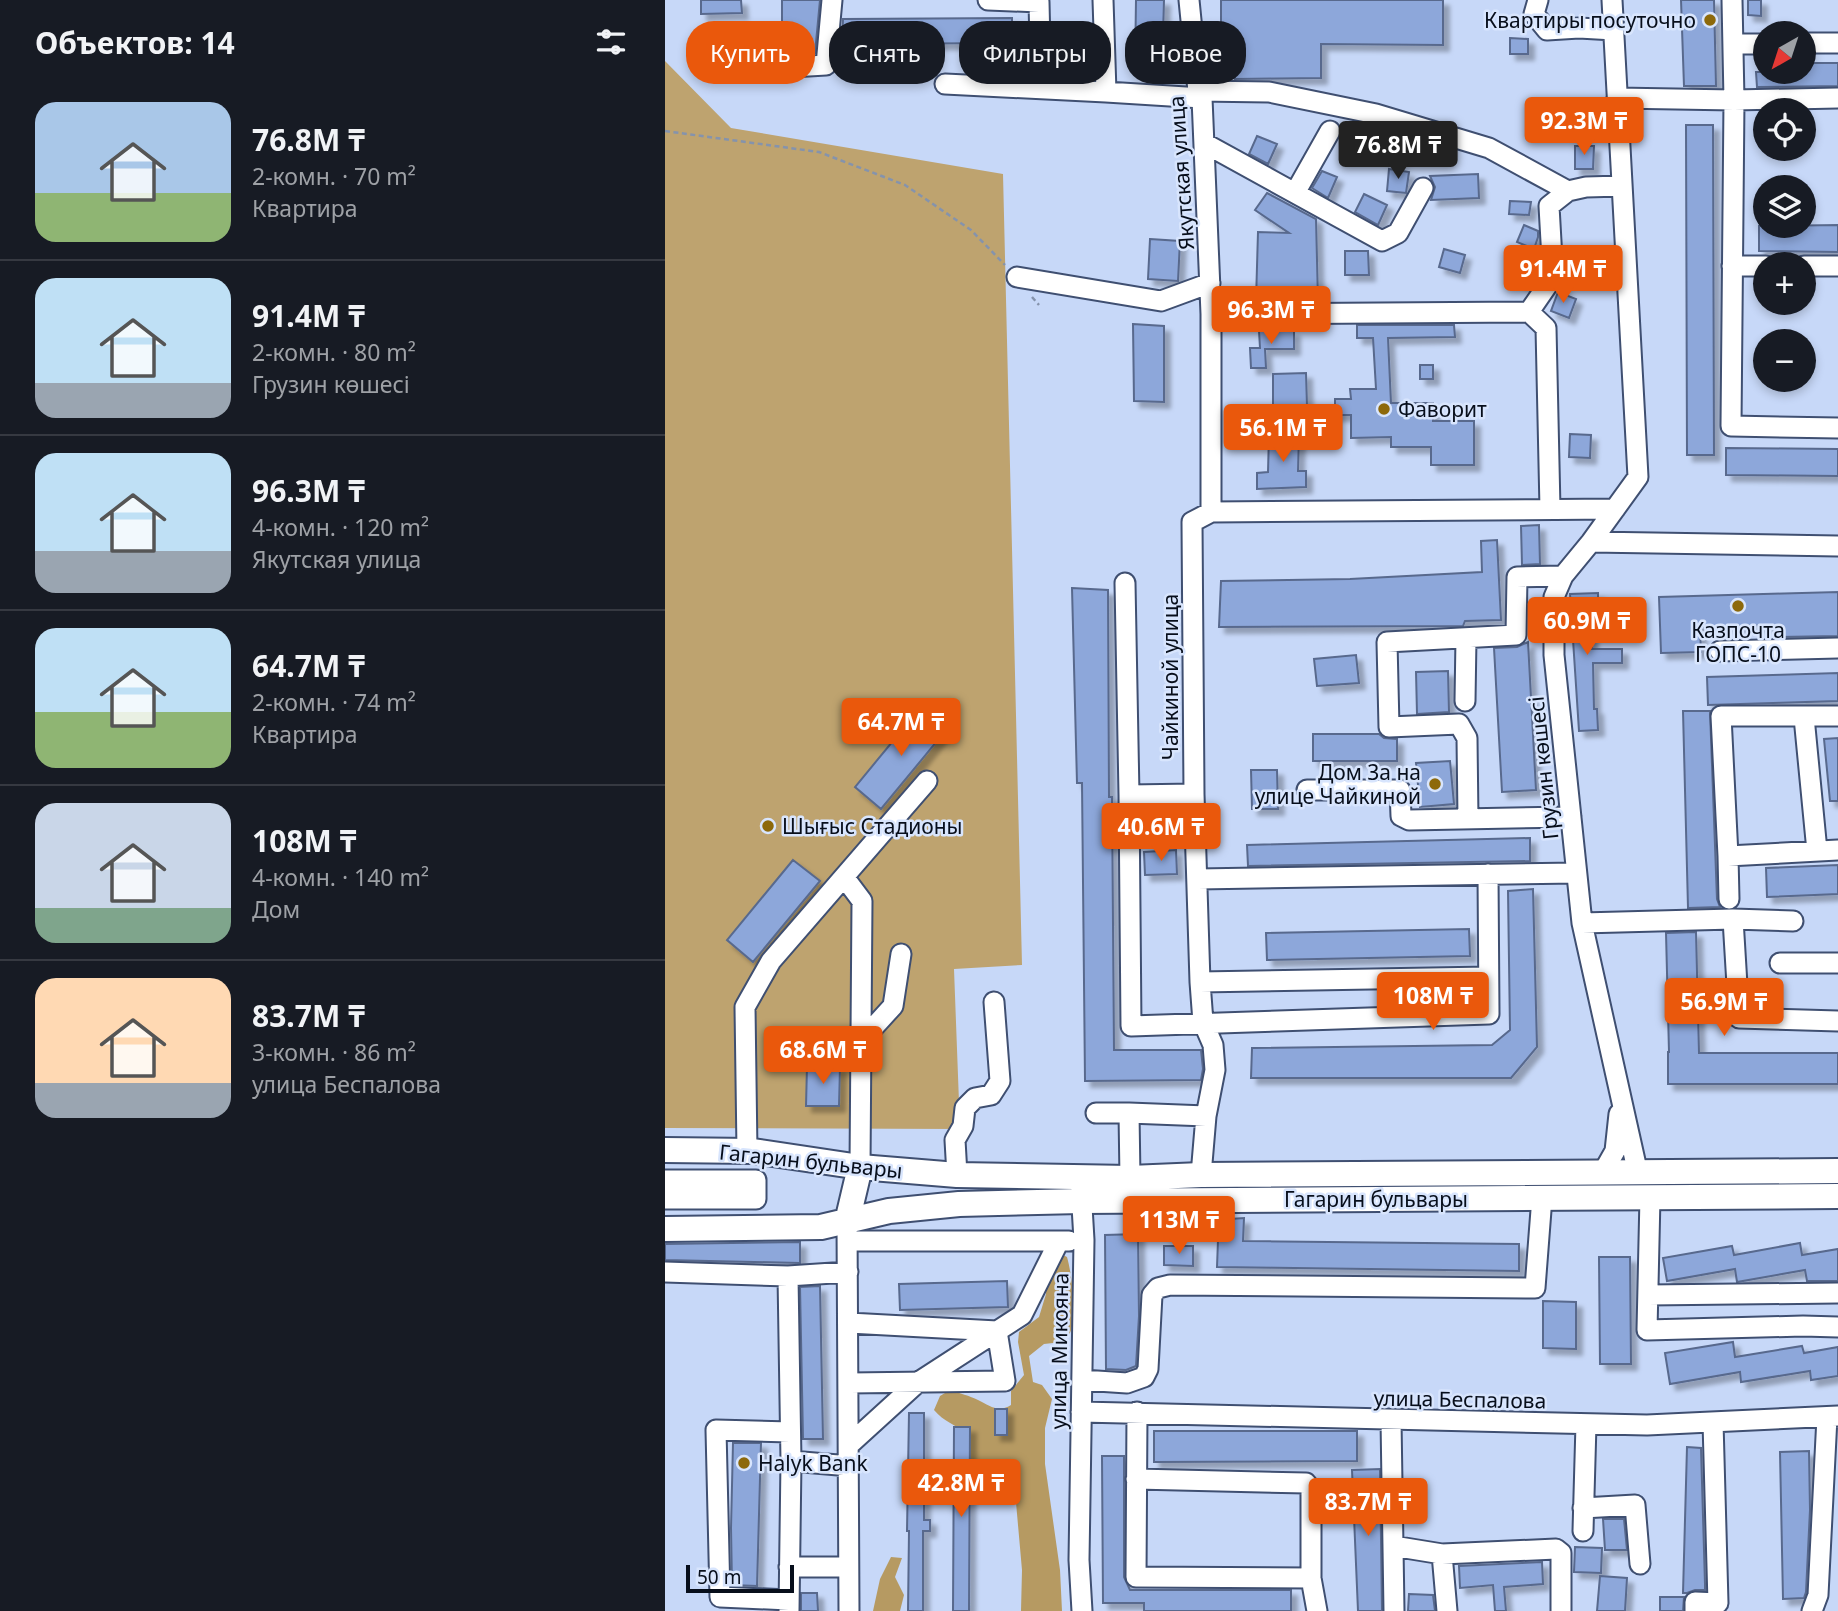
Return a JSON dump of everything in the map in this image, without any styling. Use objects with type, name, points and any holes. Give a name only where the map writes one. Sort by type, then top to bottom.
[{"type":"main road","name":"Гагарин бульвары","points":[[665,1150],[747,1151],[860,1167],[957,1175],[1130,1178],[1201,1175],[1602,1174],[1643,1189],[1838,1196]]},
{"type":"main road","points":[[847,1232],[860,1167]]},
{"type":"main road","name":"Гагарин бульвары","points":[[665,1229],[821,1227],[847,1232],[889,1211],[959,1204],[1542,1197],[1838,1171]]},
{"type":"street","points":[[815,66],[826,65],[832,0]]},
{"type":"street","points":[[988,0],[1039,2],[1041,88]]},
{"type":"street","points":[[1103,0],[1106,92]]},
{"type":"street","name":"Якутская улица","points":[[1189,0],[1204,144],[1210,283],[1211,512]]},
{"type":"street","points":[[1538,0],[1534,14],[1547,30],[1613,30]]},
{"type":"street","name":"Грузин көшесі","points":[[1612,0],[1638,477],[1563,576],[1554,597],[1554,655],[1582,923],[1643,1189],[1647,1330],[1838,1327]]},
{"type":"street","points":[[1732,0],[1734,100],[1731,426],[1838,428]]},
{"type":"street","points":[[1817,43],[1838,43]]},
{"type":"street","points":[[1734,44],[1753,44]]},
{"type":"street","points":[[945,84],[1200,95],[1269,92],[1376,114],[1489,148],[1569,191]]},
{"type":"street","points":[[1617,98],[1838,98]]},
{"type":"street","points":[[1295,193],[1330,131]]},
{"type":"street","points":[[1204,144],[1382,241],[1398,233],[1423,188]]},
{"type":"street","points":[[1529,312],[1553,277],[1549,206],[1569,191],[1586,187],[1622,186]]},
{"type":"street","points":[[1732,266],[1753,266]]},
{"type":"street","points":[[1816,266],[1838,267]]},
{"type":"street","points":[[1017,277],[1161,301],[1210,283]]},
{"type":"street","points":[[1211,314],[1529,312],[1546,328],[1550,509]]},
{"type":"street","points":[[1211,512],[1615,509]]},
{"type":"street","name":"Чайкиной улица","points":[[1201,1175],[1206,1116],[1215,1070],[1213,1045],[1203,1022],[1200,982],[1194,794],[1192,522],[1211,512]]},
{"type":"street","points":[[1591,542],[1838,545]]},
{"type":"street","points":[[1468,819],[1467,738],[1459,724],[1389,727],[1387,642],[1516,635],[1517,577],[1563,576]]},
{"type":"street","points":[[1125,583],[1131,1026],[1489,1014],[1488,874]]},
{"type":"street","points":[[1465,701],[1466,638]]},
{"type":"street","points":[[1720,651],[1838,648]]},
{"type":"street","points":[[1729,899],[1721,716],[1838,716]]},
{"type":"street","points":[[1804,717],[1817,851]]},
{"type":"street","points":[[747,1151],[745,1007],[771,961],[927,781]]},
{"type":"street","points":[[1307,790],[1400,790],[1401,816],[1409,820],[1571,817]]},
{"type":"street","points":[[1129,794],[1194,794]]},
{"type":"street","points":[[1728,856],[1838,850]]},
{"type":"street","points":[[1198,879],[1576,873]]},
{"type":"street","points":[[844,877],[862,901],[860,1167]]},
{"type":"street","points":[[1733,919],[1739,1018],[1838,1021]]},
{"type":"street","points":[[1582,923],[1733,919],[1793,921]]},
{"type":"street","points":[[861,1041],[893,1006],[901,954]]},
{"type":"street","points":[[1780,963],[1838,962]]},
{"type":"street","points":[[1200,982],[1488,977]]},
{"type":"street","points":[[957,1175],[955,1140],[960,1134],[965,1108],[975,1098],[991,1095],[1000,1081],[994,1002]]},
{"type":"street","points":[[1602,1174],[1615,1151],[1621,1099]]},
{"type":"street","points":[[1095,1112],[1206,1116]]},
{"type":"street","points":[[1129,1113],[1130,1178]]},
{"type":"street","name":"улица Микояна","points":[[1081,1176],[1084,1240],[1079,1560],[1081,1611]]},
{"type":"street","points":[[665,1180],[756,1180],[756,1199],[665,1199]]},
{"type":"street","points":[[1082,1380],[1127,1383],[1144,1377],[1147,1369],[1152,1295],[1158,1288],[1170,1285],[1535,1288],[1542,1197]]},
{"type":"street","points":[[849,1611],[850,1383],[847,1232],[1084,1240]]},
{"type":"street","points":[[850,1444],[917,1383],[1022,1315],[1059,1241]]},
{"type":"street","points":[[665,1272],[787,1276],[848,1272]]},
{"type":"street","points":[[787,1276],[790,1432],[789,1605],[720,1597],[716,1430],[790,1432]]},
{"type":"street","points":[[1648,1295],[1838,1293]]},
{"type":"street","points":[[849,1323],[997,1331]]},
{"type":"street","points":[[850,1383],[1005,1381],[997,1331]]},
{"type":"street","name":"улица Беспалова","points":[[1081,1412],[1647,1425],[1833,1416]]},
{"type":"street","points":[[1137,1412],[1136,1577],[1311,1578]]},
{"type":"street","points":[[1812,1611],[1818,1595],[1833,1416]]},
{"type":"street","points":[[1391,1420],[1394,1611]]},
{"type":"street","points":[[1695,1611],[1695,1602],[1718,1602],[1713,1422]]},
{"type":"street","points":[[1583,1531],[1586,1424]]},
{"type":"street","points":[[790,1461],[850,1466]]},
{"type":"street","points":[[1136,1479],[1306,1483],[1311,1489],[1311,1578],[1317,1611]]},
{"type":"street","points":[[1584,1508],[1635,1504],[1640,1564]]},
{"type":"street","points":[[1393,1546],[1442,1554],[1556,1549],[1561,1553],[1561,1611]]},
{"type":"street","points":[[1442,1554],[1447,1611]]},
{"type":"street","points":[[789,1567],[848,1567]]},
{"type":"path","points":[[665,131],[819,152],[905,185],[971,230],[1017,277],[1039,305]]},
{"type":"shaded area","points":[[665,61],[731,128],[1003,174],[1022,965],[954,969],[960,1129],[665,1128]]},
{"type":"shaded area","points":[[1053,1250],[1067,1257],[1073,1295],[1072,1326],[1062,1342],[1044,1344],[1029,1356],[1033,1382],[1042,1385],[1052,1399],[1045,1428],[1045,1464],[1060,1570],[1062,1611],[1021,1611],[1022,1570],[1014,1480],[999,1474],[988,1482],[983,1494],[968,1495],[967,1434],[934,1410],[940,1396],[950,1390],[994,1408],[1011,1405],[1011,1391],[1024,1375],[1018,1342],[1019,1332],[1039,1317],[1046,1294],[1047,1266]]},
{"type":"shaded area","points":[[891,1557],[902,1558],[895,1577],[904,1595],[900,1611],[873,1611],[880,1579]]},
{"type":"building","points":[[701,0],[741,0],[742,13],[701,14]]},
{"type":"building","points":[[782,0],[820,0],[815,53],[815,21],[782,21]]},
{"type":"building","points":[[1136,0],[1164,0],[1163,21],[1136,21]]},
{"type":"building","points":[[1221,0],[1443,0],[1443,45],[1321,44],[1321,78],[1246,79],[1246,21],[1221,21]]},
{"type":"building","points":[[1681,0],[1714,0],[1716,86],[1684,86]]},
{"type":"building","points":[[1748,0],[1761,0],[1761,16],[1748,15]]},
{"type":"building","points":[[1012,18],[1012,21],[959,21],[959,43],[945,43],[945,21],[843,19]]},
{"type":"building","points":[[1510,38],[1528,39],[1528,54],[1510,54]]},
{"type":"building","points":[[1817,63],[1838,63],[1838,86],[1757,87],[1757,84],[1817,84]]},
{"type":"building","points":[[1686,125],[1713,125],[1714,455],[1687,455]]},
{"type":"building","points":[[1257,136],[1277,144],[1268,164],[1249,154]]},
{"type":"building","points":[[1575,146],[1594,146],[1593,169],[1575,169]]},
{"type":"building","points":[[1389,169],[1409,172],[1406,193],[1387,191]]},
{"type":"building","points":[[1322,171],[1337,177],[1328,198],[1312,188]]},
{"type":"building","points":[[1478,174],[1479,198],[1431,200],[1435,187],[1430,176]]},
{"type":"building","points":[[1267,193],[1316,219],[1318,301],[1256,301],[1258,232],[1289,233],[1255,210]]},
{"type":"building","points":[[1364,194],[1387,205],[1378,225],[1355,212]]},
{"type":"building","points":[[1510,201],[1531,202],[1529,215],[1509,214]]},
{"type":"building","points":[[1524,225],[1538,231],[1534,249],[1517,242]]},
{"type":"building","points":[[1816,225],[1838,225],[1838,252],[1759,251],[1759,238],[1816,238]]},
{"type":"building","points":[[1150,239],[1180,241],[1178,281],[1148,279]]},
{"type":"building","points":[[1444,249],[1465,255],[1460,273],[1439,267]]},
{"type":"building","points":[[1345,251],[1368,251],[1369,275],[1345,275]]},
{"type":"building","points":[[1519,261],[1537,268],[1530,286],[1512,280]]},
{"type":"building","points":[[1558,292],[1576,299],[1569,318],[1551,311]]},
{"type":"building","points":[[1133,324],[1164,326],[1164,402],[1134,401]]},
{"type":"building","name":"Фаворит","points":[[1357,325],[1454,325],[1455,337],[1388,338],[1391,403],[1433,403],[1433,421],[1474,421],[1474,465],[1431,465],[1431,447],[1391,447],[1391,437],[1351,438],[1351,415],[1335,415],[1335,399],[1351,399],[1350,389],[1376,389],[1373,338],[1357,338]]},
{"type":"building","points":[[1259,331],[1294,331],[1294,349],[1265,349],[1266,368],[1251,368],[1250,348],[1260,348]]},
{"type":"building","points":[[1420,365],[1433,365],[1433,379],[1420,379]]},
{"type":"building","points":[[1306,373],[1307,406],[1273,407],[1273,374]]},
{"type":"building","points":[[1269,434],[1299,435],[1298,471],[1306,471],[1306,487],[1257,489],[1257,473],[1268,472]]},
{"type":"building","points":[[1570,434],[1591,435],[1590,458],[1569,457]]},
{"type":"building","points":[[1726,448],[1838,449],[1838,476],[1726,475]]},
{"type":"building","points":[[1539,525],[1540,564],[1522,565],[1521,526]]},
{"type":"building","points":[[1497,540],[1501,620],[1465,621],[1463,626],[1219,627],[1221,581],[1350,579],[1482,572],[1481,541]]},
{"type":"building","points":[[1072,588],[1108,590],[1114,1050],[1201,1050],[1201,1080],[1085,1081],[1082,783],[1077,783]]},
{"type":"building","points":[[1838,592],[1838,636],[1779,637],[1778,625],[1700,627],[1701,652],[1661,653],[1659,597]]},
{"type":"building","points":[[1598,593],[1598,615],[1591,615],[1592,649],[1622,649],[1622,663],[1593,663],[1594,709],[1597,709],[1598,730],[1579,731],[1570,594]]},
{"type":"building","points":[[1528,642],[1536,790],[1502,792],[1494,648],[1517,647]]},
{"type":"building","points":[[1356,655],[1359,683],[1317,686],[1314,659]]},
{"type":"building","points":[[1448,671],[1449,712],[1417,714],[1416,672]]},
{"type":"building","points":[[1838,673],[1838,701],[1708,705],[1707,677]]},
{"type":"building","points":[[921,707],[947,729],[881,809],[855,787]]},
{"type":"building","points":[[1683,711],[1710,711],[1717,899],[1720,907],[1688,908]]},
{"type":"building","points":[[1313,734],[1379,734],[1384,738],[1397,739],[1397,761],[1313,761]]},
{"type":"building","points":[[1838,738],[1838,801],[1830,801],[1824,739]]},
{"type":"building","name":"Дом 3а на улице Чайкиной","points":[[1450,761],[1454,804],[1420,807],[1416,763]]},
{"type":"building","points":[[1251,770],[1277,770],[1278,809],[1252,809]]},
{"type":"building","points":[[1530,838],[1530,861],[1248,866],[1247,845]]},
{"type":"building","points":[[1176,850],[1177,874],[1145,875],[1144,852]]},
{"type":"building","points":[[793,860],[820,881],[753,962],[727,940]]},
{"type":"building","points":[[1838,865],[1838,894],[1767,897],[1766,868]]},
{"type":"building","points":[[1533,889],[1537,1047],[1511,1078],[1251,1078],[1252,1048],[1492,1045],[1510,1030],[1508,891]]},
{"type":"building","points":[[1469,929],[1470,956],[1267,960],[1266,933]]},
{"type":"building","points":[[1696,932],[1699,1053],[1838,1053],[1838,1084],[1668,1084],[1666,933]]},
{"type":"building","points":[[807,1066],[840,1067],[839,1106],[806,1106]]},
{"type":"building","points":[[1244,1218],[1243,1241],[1519,1244],[1519,1271],[1217,1267],[1218,1240],[1227,1240],[1230,1219]]},
{"type":"building","points":[[1138,1234],[1139,1316],[1136,1366],[1126,1370],[1106,1369],[1105,1235]]},
{"type":"building","points":[[800,1242],[800,1263],[665,1260],[665,1244]]},
{"type":"building","points":[[1800,1243],[1802,1255],[1838,1249],[1838,1281],[1807,1281],[1805,1270],[1737,1282],[1735,1269],[1667,1281],[1663,1258],[1732,1246],[1734,1255]]},
{"type":"building","points":[[1164,1246],[1193,1246],[1193,1266],[1164,1265]]},
{"type":"building","points":[[1599,1257],[1630,1257],[1631,1364],[1600,1364]]},
{"type":"building","points":[[1007,1281],[1008,1307],[900,1310],[899,1284]]},
{"type":"building","points":[[820,1286],[823,1439],[803,1439],[800,1287]]},
{"type":"building","points":[[1543,1301],[1576,1302],[1576,1349],[1543,1348]]},
{"type":"building","points":[[1733,1342],[1735,1357],[1802,1346],[1804,1353],[1838,1347],[1838,1376],[1811,1380],[1810,1371],[1741,1382],[1740,1372],[1670,1384],[1665,1353]]},
{"type":"building","points":[[995,1409],[1007,1409],[1007,1435],[995,1435]]},
{"type":"building","points":[[909,1413],[924,1413],[924,1520],[930,1520],[930,1531],[923,1531],[923,1611],[908,1611]]},
{"type":"building","points":[[954,1427],[970,1427],[969,1611],[953,1611]]},
{"type":"building","points":[[1154,1431],[1357,1431],[1357,1461],[1154,1462]]},
{"type":"building","points":[[733,1443],[761,1443],[757,1586],[732,1585]]},
{"type":"building","points":[[1687,1447],[1701,1448],[1705,1590],[1683,1593]]},
{"type":"building","points":[[1809,1451],[1810,1510],[1806,1592],[1804,1598],[1783,1599],[1780,1452]]},
{"type":"building","points":[[1102,1456],[1124,1456],[1124,1577],[1130,1590],[1291,1590],[1291,1611],[1144,1611],[1144,1603],[1103,1603]]},
{"type":"building","points":[[1380,1469],[1382,1611],[1358,1611],[1352,1470]]},
{"type":"building","points":[[1603,1519],[1624,1519],[1627,1550],[1605,1550]]},
{"type":"building","points":[[1575,1547],[1602,1548],[1601,1573],[1574,1572]]},
{"type":"building","points":[[1542,1562],[1543,1584],[1504,1587],[1506,1611],[1495,1611],[1493,1585],[1460,1588],[1459,1566]]},
{"type":"building","points":[[1600,1576],[1627,1578],[1625,1611],[1597,1611]]},
{"type":"building","points":[[801,1593],[817,1593],[818,1611],[801,1611]]},
{"type":"building","points":[[1409,1594],[1433,1595],[1435,1611],[1408,1611]]},
{"type":"building","points":[[1660,1597],[1684,1597],[1683,1611],[1660,1611]]},
{"type":"place","name":"Квартиры посуточно","points":[[1710,20]]},
{"type":"place","name":"Фаворит","points":[[1384,409]]},
{"type":"place","name":"Казпочта ГОПС-10","points":[[1738,606]]},
{"type":"place","name":"Дом 3а на улице Чайкиной","points":[[1435,784]]},
{"type":"place","name":"Шығыс Стадионы","points":[[768,826]]},
{"type":"place","name":"Halyk Bank","points":[[744,1463]]}]
